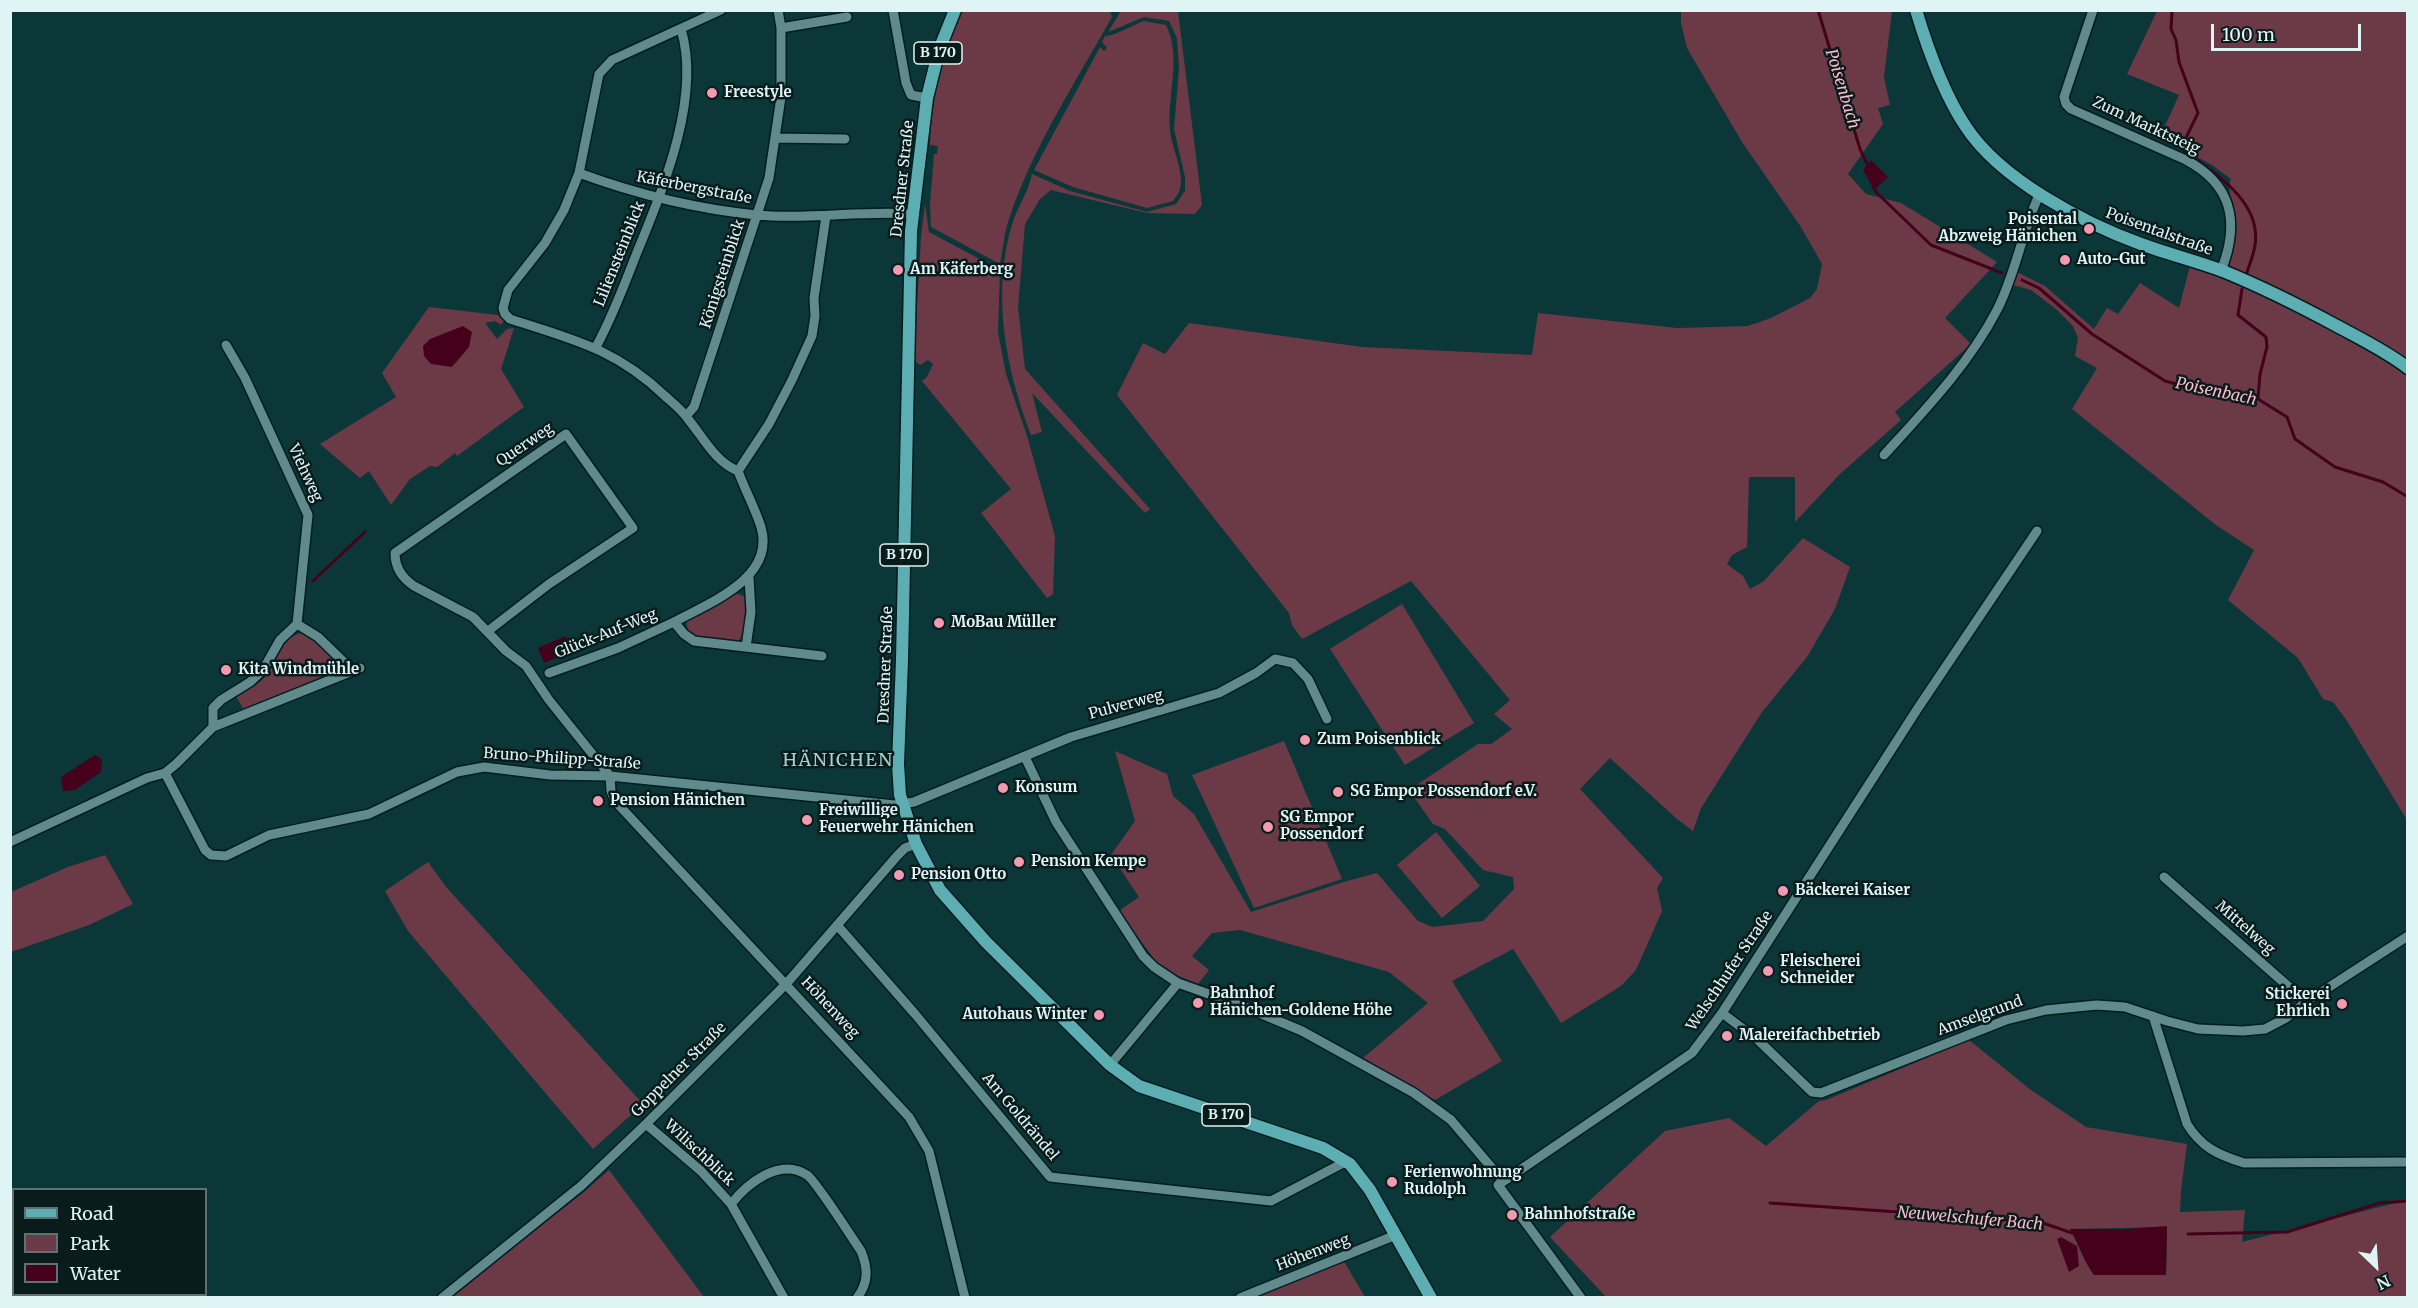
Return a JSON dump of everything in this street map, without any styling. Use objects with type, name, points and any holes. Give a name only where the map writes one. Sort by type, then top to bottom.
[{"type":"main road","name":"Dresdner Straße","points":[[956,10],[939,50],[927,98],[913,214],[898,764],[903,804],[916,844],[940,890],[953,907],[1110,1065],[1139,1086],[1323,1148],[1345,1162]]},
{"type":"main road","name":"Poisentalstraße","points":[[1916,10],[1927,45],[1966,127],[1998,163],[2040,193],[2109,231],[2221,271],[2301,307],[2370,344],[2408,368]]},
{"type":"main road","name":"B 170","points":[[1345,1162],[1356,1170],[1370,1190],[1431,1298]]},
{"type":"street","points":[[721,10],[612,60],[599,74],[594,88],[589,131],[579,173],[564,210],[545,243],[508,290],[503,308],[510,319],[596,347],[638,374],[664,394],[686,416],[727,467],[738,471],[762,530],[763,549],[749,577],[751,612],[746,647]]},
{"type":"street","name":"Königsteinblick","points":[[686,416],[694,407],[769,178],[782,87],[781,28],[778,10]]},
{"type":"street","points":[[893,10],[906,83],[911,95],[927,98]]},
{"type":"street","name":"Zum Marktsteig","points":[[2093,10],[2064,98],[2066,104],[2071,109],[2194,164],[2217,183],[2228,205],[2232,228],[2229,249],[2221,271]]},
{"type":"street","points":[[781,28],[847,17]]},
{"type":"street","name":"Liliensteinblick","points":[[596,347],[609,324],[660,197],[676,144],[684,105],[685,41],[681,29]]},
{"type":"street","points":[[776,138],[845,139]]},
{"type":"street","name":"Käferbergstraße","points":[[579,173],[619,188],[688,204],[758,215],[913,214]]},
{"type":"street","points":[[1884,454],[1937,397],[1975,345],[1997,309],[2040,193]]},
{"type":"street","points":[[738,471],[769,424],[812,336],[815,316],[814,298],[826,216]]},
{"type":"street","name":"Viehweg","points":[[226,345],[245,378],[309,515],[297,624]]},
{"type":"street","name":"Querweg","points":[[488,631],[549,584],[633,528],[566,434],[395,553],[395,565],[406,581],[473,617],[506,651],[526,666],[549,700],[610,776]]},
{"type":"street","name":"Welschhufer Straße","points":[[1503,1181],[1692,1053],[1722,1014],[1905,728],[2037,531]]},
{"type":"street","name":"Glück-Auf-Weg","points":[[549,673],[618,648],[674,622],[749,577]]},
{"type":"street","name":"Glück-Auf-Weg","points":[[674,622],[684,634],[694,641],[822,656]]},
{"type":"street","points":[[10,842],[147,778],[165,773],[213,727],[356,669],[318,637],[297,624],[280,640],[263,670],[213,708],[213,727]]},
{"type":"street","name":"Pulverweg","points":[[903,804],[934,795],[1101,727],[1156,714],[1219,693],[1256,673],[1275,659],[1293,663],[1308,679],[1327,719]]},
{"type":"street","points":[[1025,757],[1051,813],[1143,956],[1154,967],[1178,983],[1216,995],[1302,1031],[1414,1093],[1451,1120],[1503,1181],[1498,1185],[1581,1298]]},
{"type":"street","name":"Bruno-Philipp-Straße","points":[[165,773],[205,850],[211,855],[226,856],[269,835],[369,814],[457,772],[483,767],[550,776],[610,776],[903,804]]},
{"type":"street","name":"Höhenweg","points":[[610,776],[611,791],[615,801],[787,983],[909,1116],[920,1132],[929,1151],[965,1298]]},
{"type":"street","name":"Goppelner Straße","points":[[442,1298],[581,1186],[646,1124],[787,983],[904,848],[916,844]]},
{"type":"street","name":"Mittelweg","points":[[2164,877],[2306,1002]]},
{"type":"street","name":"Am Goldrändel","points":[[837,925],[915,1014],[1050,1177],[1271,1201],[1345,1162]]},
{"type":"street","points":[[2152,1016],[2198,1029],[2243,1031],[2275,1025],[2306,1002],[2408,936]]},
{"type":"street","points":[[1110,1065],[1178,983]]},
{"type":"street","name":"Amselgrund","points":[[1722,1014],[1758,1040],[1812,1092],[1821,1093],[2007,1020],[2046,1010],[2097,1005],[2125,1007],[2152,1016]]},
{"type":"street","points":[[2152,1016],[2187,1124],[2196,1138],[2208,1149],[2222,1156],[2244,1162],[2408,1162]]},
{"type":"street","name":"Wilischblick","points":[[646,1124],[701,1171],[731,1204],[784,1298]]},
{"type":"street","name":"Wilischblick","points":[[731,1204],[755,1179],[772,1172],[792,1170],[808,1175],[864,1258],[866,1280],[857,1298]]},
{"type":"street","name":"Höhenweg","points":[[1240,1298],[1396,1235]]},
{"type":"green space","points":[[963,11],[1110,11],[1112,17],[1030,166],[1007,224],[1000,264],[931,227],[930,204],[934,154],[937,154],[938,146],[930,145],[935,93],[949,43]]},
{"type":"green space","points":[[1121,11],[1178,11],[1202,205],[1195,214],[1147,213],[1051,190],[1040,199],[1025,224],[1018,307],[1025,369],[1150,509],[1145,513],[1032,393],[1042,432],[1031,435],[1008,356],[1002,302],[1006,248],[1013,221],[1032,174],[1070,191],[1147,212],[1176,204],[1185,191],[1185,177],[1174,129],[1179,68],[1177,38],[1169,21],[1144,17],[1108,32]]},
{"type":"green space","points":[[1681,11],[1892,11],[1884,77],[1890,105],[1878,108],[1883,124],[1848,174],[1866,194],[1901,203],[1997,262],[1945,318],[1971,344],[1895,412],[1901,420],[1840,474],[1795,522],[1795,477],[1749,477],[1747,547],[1732,555],[1727,564],[1743,576],[1750,589],[1764,581],[1803,538],[1850,567],[1835,609],[1807,657],[1762,712],[1701,808],[1693,831],[1610,758],[1580,789],[1663,878],[1657,888],[1662,911],[1636,970],[1621,986],[1561,1023],[1513,949],[1452,981],[1502,1061],[1435,1100],[1363,1058],[1428,1003],[1389,972],[1240,930],[1212,933],[1192,956],[1209,970],[1198,984],[1164,970],[1157,963],[1119,911],[1139,897],[1111,855],[1135,821],[1115,751],[1167,774],[1173,796],[1194,814],[1251,912],[1377,873],[1418,921],[1433,927],[1483,921],[1514,889],[1513,877],[1483,870],[1445,829],[1433,824],[1409,790],[1478,744],[1491,744],[1512,729],[1494,714],[1510,700],[1411,581],[1302,639],[1292,625],[1289,613],[1117,395],[1143,343],[1165,354],[1189,323],[1362,347],[1532,355],[1538,313],[1677,328],[1748,326],[1771,318],[1810,298],[1817,289],[1822,264],[1801,227],[1742,142],[1687,48],[1681,23]]},
{"type":"green space","points":[[2157,11],[2407,11],[2407,365],[2227,268],[2236,231],[2231,202],[2231,179],[2212,165],[2160,137],[2179,95],[2127,74]]},
{"type":"green space","points":[[1144,21],[1166,25],[1171,38],[1174,63],[1170,130],[1181,175],[1179,191],[1173,201],[1147,208],[1073,187],[1034,170],[1100,47],[1104,51],[1107,48],[1102,42],[1105,36]]},
{"type":"green space","points":[[925,204],[929,232],[1000,270],[998,332],[1006,374],[1027,436],[1055,536],[1053,594],[1047,598],[981,513],[1011,489],[922,381],[927,377],[933,364],[928,360],[920,365],[914,360]]},
{"type":"green space","points":[[2190,266],[2307,317],[2377,354],[2407,375],[2407,820],[2347,721],[2333,702],[2323,699],[2298,658],[2228,600],[2254,550],[2216,525],[2072,409],[2097,368],[2075,356],[2078,338],[2073,326],[2057,310],[2031,290],[2013,285],[2017,272],[2045,286],[2094,329],[2107,308],[2118,314],[2140,283],[2179,308]]},
{"type":"green space","points":[[429,307],[498,315],[504,321],[501,325],[495,321],[485,323],[497,339],[507,329],[514,328],[501,369],[524,407],[457,456],[455,453],[437,467],[430,466],[410,479],[391,505],[369,471],[360,478],[320,444],[396,397],[382,373]]},
{"type":"green space","points":[[736,593],[746,597],[747,608],[744,632],[738,641],[699,639],[689,634],[686,621]]},
{"type":"green space","points":[[1402,604],[1474,723],[1405,765],[1330,649]]},
{"type":"green space","points":[[302,633],[318,642],[334,656],[339,665],[337,670],[244,710],[236,696],[264,678],[289,639]]},
{"type":"green space","name":"SG Empor Possendorf","points":[[1284,741],[1342,879],[1254,908],[1192,775]]},
{"type":"green space","name":"SG Empor Possendorf","points":[[1436,832],[1480,886],[1442,918],[1397,865]]},
{"type":"green space","points":[[105,855],[133,904],[89,925],[11,952],[11,892],[68,867]]},
{"type":"green space","points":[[428,862],[447,888],[643,1104],[593,1149],[408,931],[385,891]]},
{"type":"green space","points":[[1969,1040],[2031,1090],[2086,1127],[2187,1144],[2180,1212],[2245,1210],[2242,1242],[2407,1200],[2407,1297],[1606,1297],[1550,1237],[1665,1131],[1729,1118],[1766,1146],[1819,1101]],"holes":[[[2167,1227],[2166,1275],[2094,1275],[2070,1229]]]},
{"type":"green space","points":[[609,1170],[704,1297],[450,1297],[584,1192]]},
{"type":"green space","points":[[1343,1260],[1365,1297],[1246,1298]]},
{"type":"water","points":[[1871,160],[1888,177],[1874,190],[1863,170]]},
{"type":"water","points":[[463,326],[472,332],[469,347],[452,367],[431,364],[424,356],[423,346],[430,339]]},
{"type":"water","points":[[566,636],[572,651],[544,663],[538,648]]},
{"type":"water","points":[[95,755],[102,759],[101,772],[75,790],[63,791],[61,777]]},
{"type":"water","points":[[2167,1226],[2166,1275],[2094,1275],[2070,1229],[2126,1229]]},
{"type":"water","points":[[2061,1237],[2077,1246],[2079,1266],[2069,1272],[2057,1239]]},
{"type":"waterway","name":"Poisenbach","points":[[1818,10],[1860,149],[1868,166]]},
{"type":"waterway","points":[[2172,12],[2171,29],[2176,40],[2179,62],[2198,113],[2181,148],[2215,173],[2237,193],[2245,204],[2255,229],[2256,241],[2246,275]]},
{"type":"waterway","name":"Poisenbach","points":[[1873,187],[1931,245],[2002,273]]},
{"type":"waterway","name":"Poisenbach","points":[[2022,280],[2039,288],[2092,334],[2165,381],[2213,394],[2258,399],[2287,417],[2295,439],[2335,467],[2383,482],[2408,497]]},
{"type":"waterway","points":[[2242,289],[2238,315],[2266,337],[2267,347],[2260,374],[2258,399]]},
{"type":"waterway","points":[[313,581],[365,532]]},
{"type":"waterway","name":"Neuwelschufer Bach","points":[[2188,1234],[2287,1232],[2380,1203],[2408,1201]]},
{"type":"waterway","name":"Neuwelschufer Bach","points":[[1770,1203],[2040,1222],[2075,1234]]},
{"type":"place","name":"Freestyle","points":[[712,93]]},
{"type":"place","name":"Poisental Abzweig Hänichen","points":[[2089,229]]},
{"type":"place","name":"Auto-Gut","points":[[2065,260]]},
{"type":"place","name":"Am Käferberg","points":[[898,270]]},
{"type":"place","name":"MoBau Müller","points":[[939,623]]},
{"type":"place","name":"Kita Windmühle","points":[[226,670]]},
{"type":"place","name":"Zum Poisenblick","points":[[1305,740]]},
{"type":"place","name":"Konsum","points":[[1003,788]]},
{"type":"place","name":"SG Empor Possendorf e.V.","points":[[1338,792]]},
{"type":"place","name":"Pension Hänichen","points":[[598,801]]},
{"type":"place","name":"Freiwillige Feuerwehr Hänichen","points":[[807,820]]},
{"type":"place","name":"SG Empor Possendorf","points":[[1268,827]]},
{"type":"place","name":"Pension Kempe","points":[[1019,862]]},
{"type":"place","name":"Pension Otto","points":[[899,875]]},
{"type":"place","name":"Bäckerei Kaiser","points":[[1783,891]]},
{"type":"place","name":"Fleischerei Schneider","points":[[1768,971]]},
{"type":"place","name":"Bahnhof Hänichen-Goldene Höhe","points":[[1198,1003]]},
{"type":"place","name":"Stickerei Ehrlich","points":[[2342,1004]]},
{"type":"place","name":"Autohaus Winter","points":[[1099,1015]]},
{"type":"place","name":"Malereifachbetrieb","points":[[1727,1036]]},
{"type":"place","name":"Ferienwohnung Rudolph","points":[[1392,1182]]},
{"type":"place","name":"Bahnhofstraße","points":[[1512,1215]]},
{"type":"district","name":"HÄNICHEN","points":[[838,761]]}]
